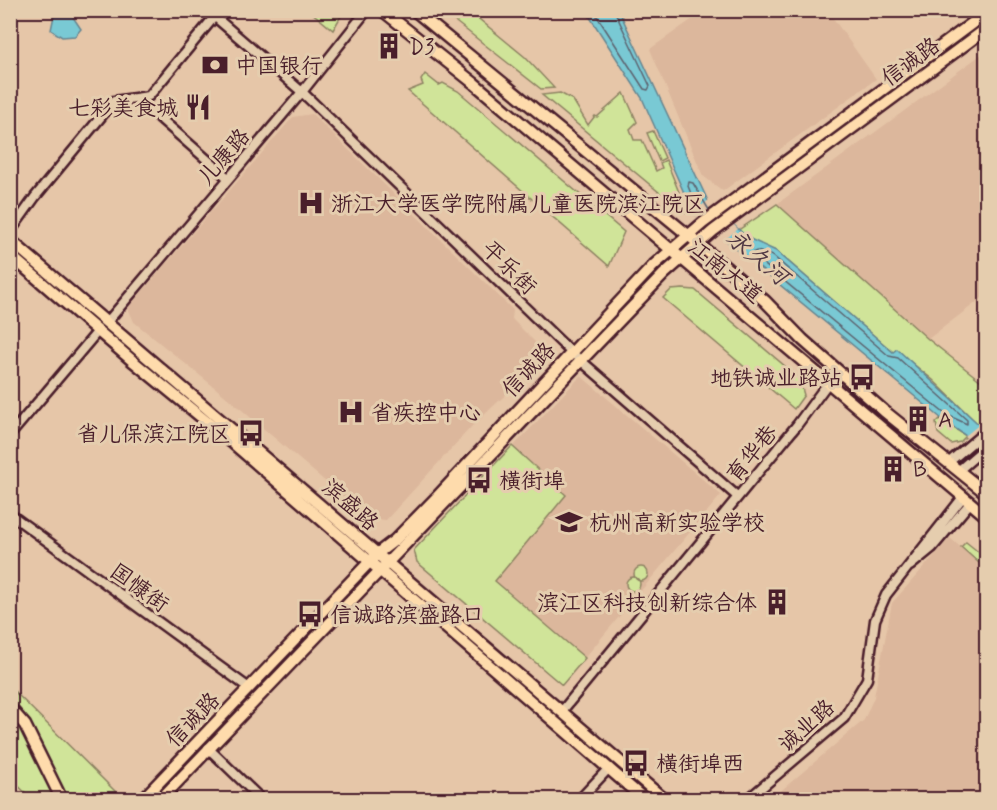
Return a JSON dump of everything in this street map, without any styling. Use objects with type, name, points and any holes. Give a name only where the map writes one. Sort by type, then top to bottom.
[{"type":"main road","name":"江南大道","points":[[381,10],[475,84],[987,516]]},
{"type":"main road","name":"江南大道","points":[[414,10],[698,244],[765,301],[803,340],[987,494]]},
{"type":"main road","name":"信诚路","points":[[142,800],[370,561],[395,540],[437,497],[571,352],[671,250],[703,223],[987,13]]},
{"type":"main road","name":"信诚路","points":[[160,800],[388,561],[698,244],[756,198],[987,29]]},
{"type":"main road","name":"滨盛路","points":[[10,240],[108,321],[665,800]]},
{"type":"main road","name":"滨盛路","points":[[10,255],[370,561],[645,800]]},
{"type":"main road","points":[[10,708],[25,725],[62,800]]},
{"type":"street","name":"平乐街","points":[[207,10],[302,92],[571,352],[738,497]]},
{"type":"street","name":"儿康路","points":[[108,321],[302,92],[364,14]]},
{"type":"street","points":[[10,232],[35,197],[114,101],[148,96],[215,16]]},
{"type":"street","points":[[137,98],[228,178]]},
{"type":"street","points":[[10,435],[98,331]]},
{"type":"street","name":"育华巷","points":[[562,711],[738,497],[828,383]]},
{"type":"street","points":[[948,463],[987,431]]},
{"type":"street","points":[[958,471],[987,447]]},
{"type":"street","name":"诚业路","points":[[747,800],[844,718],[867,679],[875,620],[886,595],[915,555],[966,500]]},
{"type":"street","name":"国慷街","points":[[10,514],[249,688]]},
{"type":"street","points":[[208,748],[262,800]]},
{"type":"street","points":[[579,800],[609,768]]},
{"type":"shaded area","points":[[704,11],[828,11],[876,79],[723,191],[703,176],[650,49]]},
{"type":"shaded area","points":[[986,51],[986,295],[928,339],[777,204]]},
{"type":"shaded area","name":"浙江大学医学院附属儿童医院滨江院区","points":[[312,114],[513,310],[512,319],[542,349],[544,359],[472,426],[386,520],[368,518],[229,399],[134,322],[128,308],[293,117]]},
{"type":"shaded area","name":"杭州高新实验学校","points":[[581,376],[721,495],[562,685],[417,562],[414,550]]},
{"type":"shaded area","points":[[950,538],[986,569],[986,799],[770,800],[864,720],[874,697],[892,603]]},
{"type":"green space","points":[[451,10],[483,11],[479,19],[525,57],[554,88],[541,89],[447,15]]},
{"type":"green space","points":[[310,11],[344,11],[333,30]]},
{"type":"green space","points":[[425,74],[439,85],[443,83],[458,91],[624,232],[609,266],[408,91],[423,85],[421,80]]},
{"type":"green space","points":[[560,93],[573,100],[588,125],[595,116],[597,117],[624,93],[637,122],[630,129],[634,140],[642,140],[656,171],[662,168],[660,163],[666,160],[687,212],[683,212],[542,95]]},
{"type":"green space","points":[[653,131],[665,158],[659,161],[647,133]]},
{"type":"green space","points":[[777,204],[928,339],[986,385],[986,428],[979,425],[933,380],[896,350],[894,353],[776,251],[761,246],[737,231]]},
{"type":"green space","points":[[671,290],[695,290],[799,378],[804,395],[794,409],[663,298]]},
{"type":"green space","points":[[940,419],[966,436],[960,442],[951,444],[938,433],[936,423]]},
{"type":"green space","points":[[512,446],[566,495],[495,581],[585,658],[562,685],[417,562],[414,550]]},
{"type":"green space","points":[[966,542],[986,558],[986,569],[961,547]]},
{"type":"green space","points":[[641,567],[646,569],[648,574],[646,579],[641,581],[636,579],[634,574],[636,569]]},
{"type":"green space","points":[[633,577],[638,579],[640,584],[638,589],[633,591],[628,589],[626,584],[628,579]]},
{"type":"green space","points":[[10,687],[123,799],[32,799],[11,779]]},
{"type":"water","points":[[55,11],[69,11],[81,29],[75,36],[62,37],[51,30]]},
{"type":"water","name":"永久河","points":[[586,11],[620,13],[708,201],[748,238],[776,251],[893,352],[897,349],[986,431],[986,450],[942,419],[693,213],[642,98]]},
{"type":"pier","points":[[709,200],[738,229],[723,241],[692,213]]},
{"type":"pier","points":[[981,423],[986,427],[986,453],[965,436]]},
{"type":"place","name":"D3","points":[[389,46]]},
{"type":"place","name":"中国银行","points":[[215,65]]},
{"type":"place","name":"七彩美食城","points":[[198,107]]},
{"type":"place","name":"浙江大学医学院附属儿童医院滨江院区","points":[[311,203]]},
{"type":"place","name":"地铁诚业路站","points":[[862,377]]},
{"type":"place","name":"省疾控中心","points":[[351,412]]},
{"type":"place","name":"A","points":[[918,419]]},
{"type":"place","name":"省儿保滨江院区","points":[[251,433]]},
{"type":"place","name":"B","points":[[893,469]]},
{"type":"place","name":"横街埠","points":[[479,480]]},
{"type":"place","name":"杭州高新实验学校","points":[[569,522]]},
{"type":"place","name":"滨江区科技创新综合体","points":[[777,602]]},
{"type":"place","name":"信诚路滨盛路口","points":[[310,614]]},
{"type":"place","name":"横街埠西","points":[[636,763]]}]
